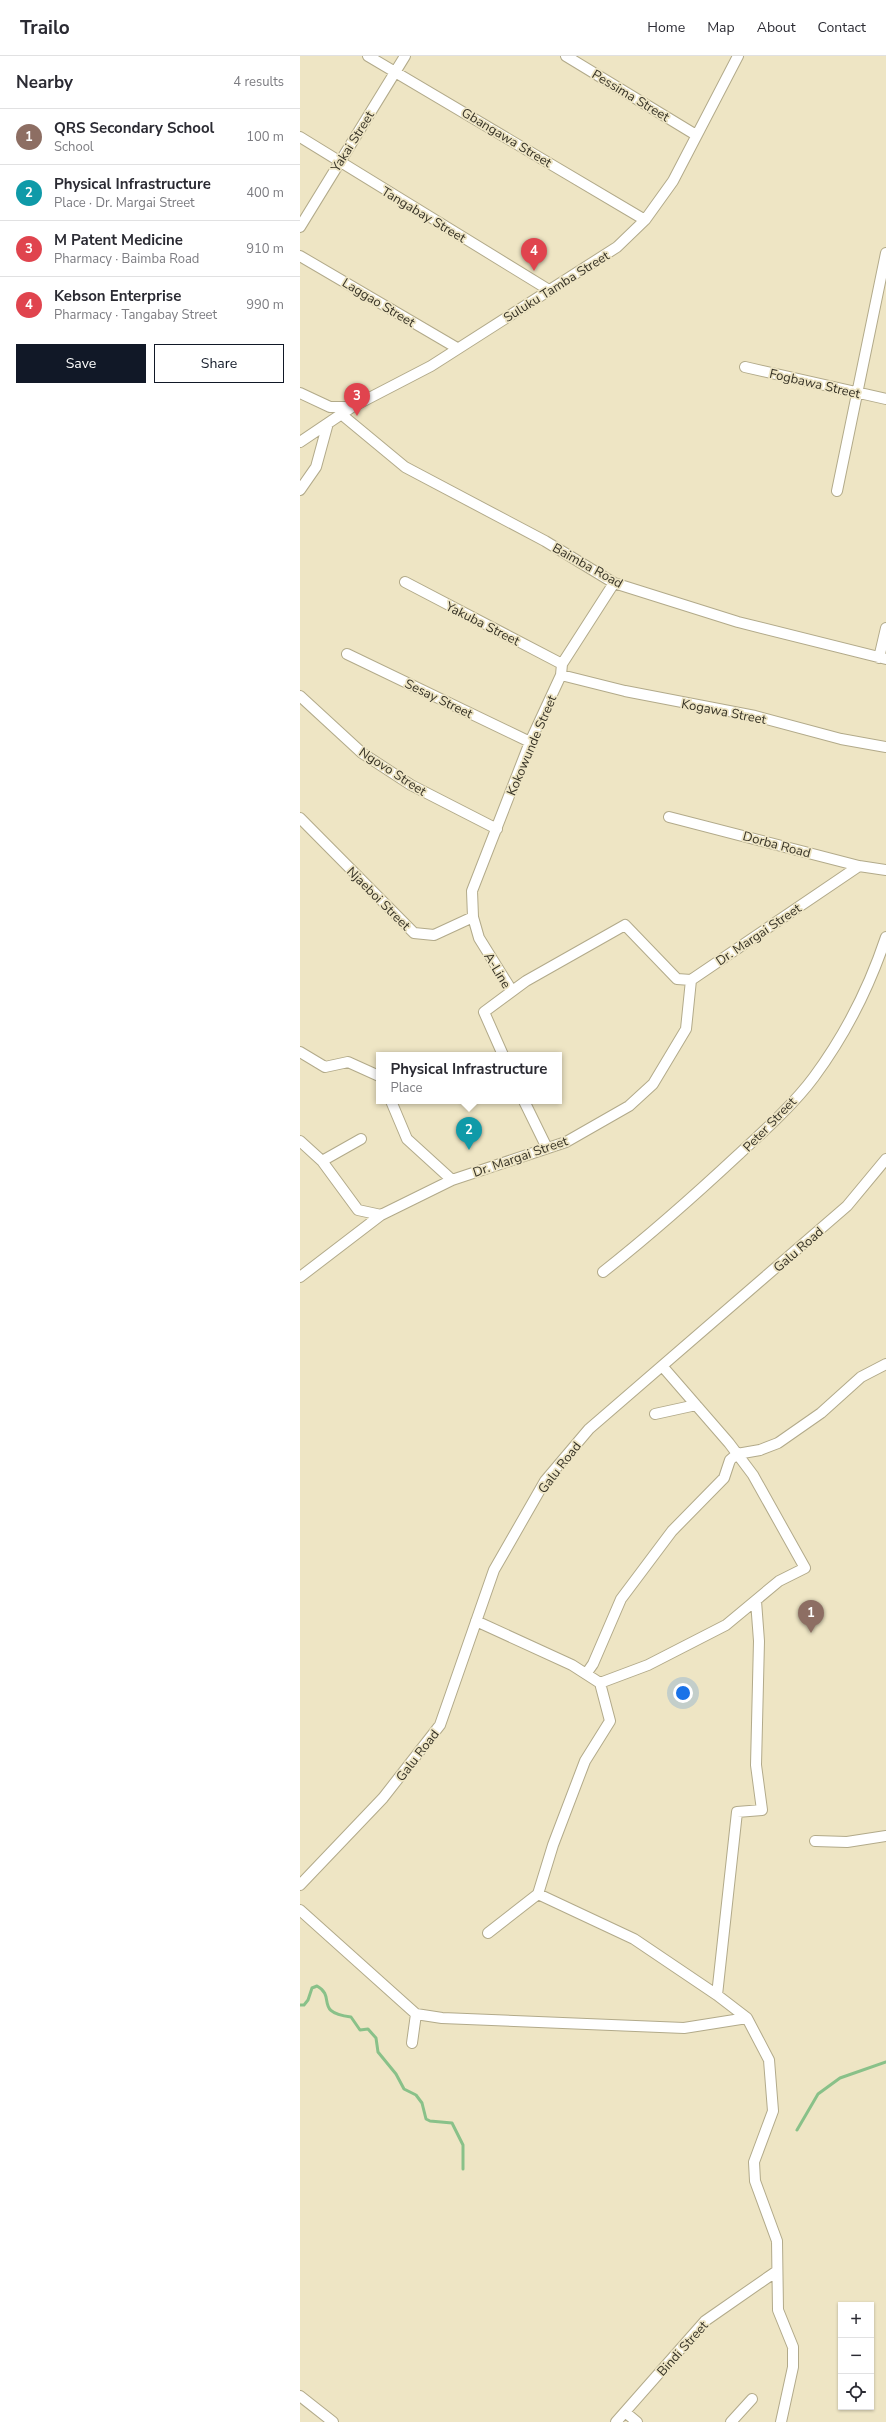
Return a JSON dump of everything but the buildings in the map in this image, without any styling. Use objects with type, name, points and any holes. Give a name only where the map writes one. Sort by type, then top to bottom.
[{"type":"street","name":"Gbangawa Street","points":[[368,56],[645,220]]},
{"type":"street","name":"Yakai Street","points":[[300,228],[339,161],[405,56]]},
{"type":"street","name":"Pessima Street","points":[[566,56],[696,135]]},
{"type":"street","name":"Suluku Tamba Street","points":[[300,442],[352,407],[412,377],[617,247],[645,220],[673,181],[738,56]]},
{"type":"street","name":"Tangabay Street","points":[[300,137],[549,290]]},
{"type":"street","points":[[837,492],[886,253]]},
{"type":"street","name":"Laggao Street","points":[[300,256],[457,348]]},
{"type":"street","name":"Fogbawa Street","points":[[745,367],[886,399]]},
{"type":"street","points":[[300,393],[330,407],[352,407]]},
{"type":"street","name":"Baimba Road","points":[[341,414],[405,467],[545,541],[614,583],[738,622],[882,658]]},
{"type":"street","points":[[300,490],[316,467],[328,423]]},
{"type":"street","name":"Yakuba Street","points":[[405,582],[562,664]]},
{"type":"street","name":"Kokowunde Street","points":[[473,917],[472,891],[530,742],[561,675],[562,664],[614,583]]},
{"type":"street","points":[[882,658],[886,628]]},
{"type":"street","name":"Sesay Street","points":[[347,654],[530,742]]},
{"type":"street","name":"Kogawa Street","points":[[561,675],[625,691],[755,716],[841,739],[886,748]]},
{"type":"street","name":"Ngovo Street","points":[[300,696],[362,753],[411,785],[497,829]]},
{"type":"street","name":"Dorba Road","points":[[669,817],[859,866],[886,870]]},
{"type":"street","name":"Njaeboi Street","points":[[300,818],[414,933],[434,935],[473,917]]},
{"type":"street","name":"Dr. Margai Street","points":[[300,1277],[381,1215],[452,1180],[566,1142],[629,1106],[653,1084],[686,1029],[691,980],[859,866]]},
{"type":"street","name":"A-Line","points":[[473,917],[478,938],[512,991],[484,1012],[502,1052]]},
{"type":"street","points":[[512,991],[625,925],[677,979],[691,980]]},
{"type":"street","name":"Peter Street","points":[[603,1272],[665,1224],[761,1134],[814,1077],[854,1011],[879,957],[886,937]]},
{"type":"street","points":[[300,1052],[325,1067],[348,1062],[376,1075]]},
{"type":"street","points":[[392,1104],[407,1139],[452,1180]]},
{"type":"street","points":[[525,1104],[546,1148]]},
{"type":"street","points":[[322,1161],[361,1139]]},
{"type":"street","points":[[300,1141],[322,1161],[358,1210],[381,1215]]},
{"type":"street","name":"Galu Road","points":[[300,1885],[383,1798],[440,1725],[494,1570],[545,1481],[590,1429],[847,1206],[886,1159]]},
{"type":"street","points":[[586,1674],[593,1664],[621,1599],[672,1531],[724,1478],[730,1460],[737,1454],[760,1450],[778,1443],[821,1412],[861,1377],[886,1364]]},
{"type":"street","points":[[600,1683],[648,1665],[726,1625],[779,1581],[805,1568],[753,1475],[663,1367]]},
{"type":"street","points":[[655,1414],[696,1405]]},
{"type":"street","points":[[717,1995],[737,1812],[762,1810],[756,1765],[759,1641],[756,1601]]},
{"type":"street","points":[[476,1621],[572,1665],[600,1683],[610,1722],[585,1761],[552,1845],[538,1894],[488,1933]]},
{"type":"street","points":[[815,1842],[847,1842],[886,1836]]},
{"type":"street","points":[[538,1894],[634,1939],[717,1995],[747,2018],[769,2060],[773,2111],[754,2162],[755,2181],[777,2241],[778,2310],[793,2347],[793,2367],[781,2422]]},
{"type":"street","points":[[300,1910],[416,2014],[442,2018],[684,2028],[747,2018]]},
{"type":"street","points":[[412,2043],[416,2014]]},
{"type":"street","name":"Bindi Street","points":[[616,2422],[705,2321],[777,2271]]},
{"type":"street","points":[[300,2396],[333,2422]]},
{"type":"street","points":[[731,2422],[752,2399]]},
{"type":"street","points":[[625,2412],[637,2422]]},
{"type":"waterway","points":[[300,2005],[304,2005],[308,2000],[312,1988],[317,1986],[323,1990],[327,2004],[332,2012],[351,2017],[360,2030],[368,2029],[376,2038],[378,2052],[396,2074],[404,2089],[416,2095],[422,2103],[426,2119],[430,2121],[452,2123],[463,2145],[463,2169]]},
{"type":"waterway","points":[[797,2130],[818,2094],[840,2078],[886,2062]]},
{"type":"place","name":"Kebson Enterprise","points":[[534,271]]},
{"type":"place","name":"M Patent Medicine","points":[[357,416]]},
{"type":"place","name":"Physical Infrastructure","points":[[469,1150]]},
{"type":"place","name":"QRS Secondary School","points":[[811,1633]]}]
